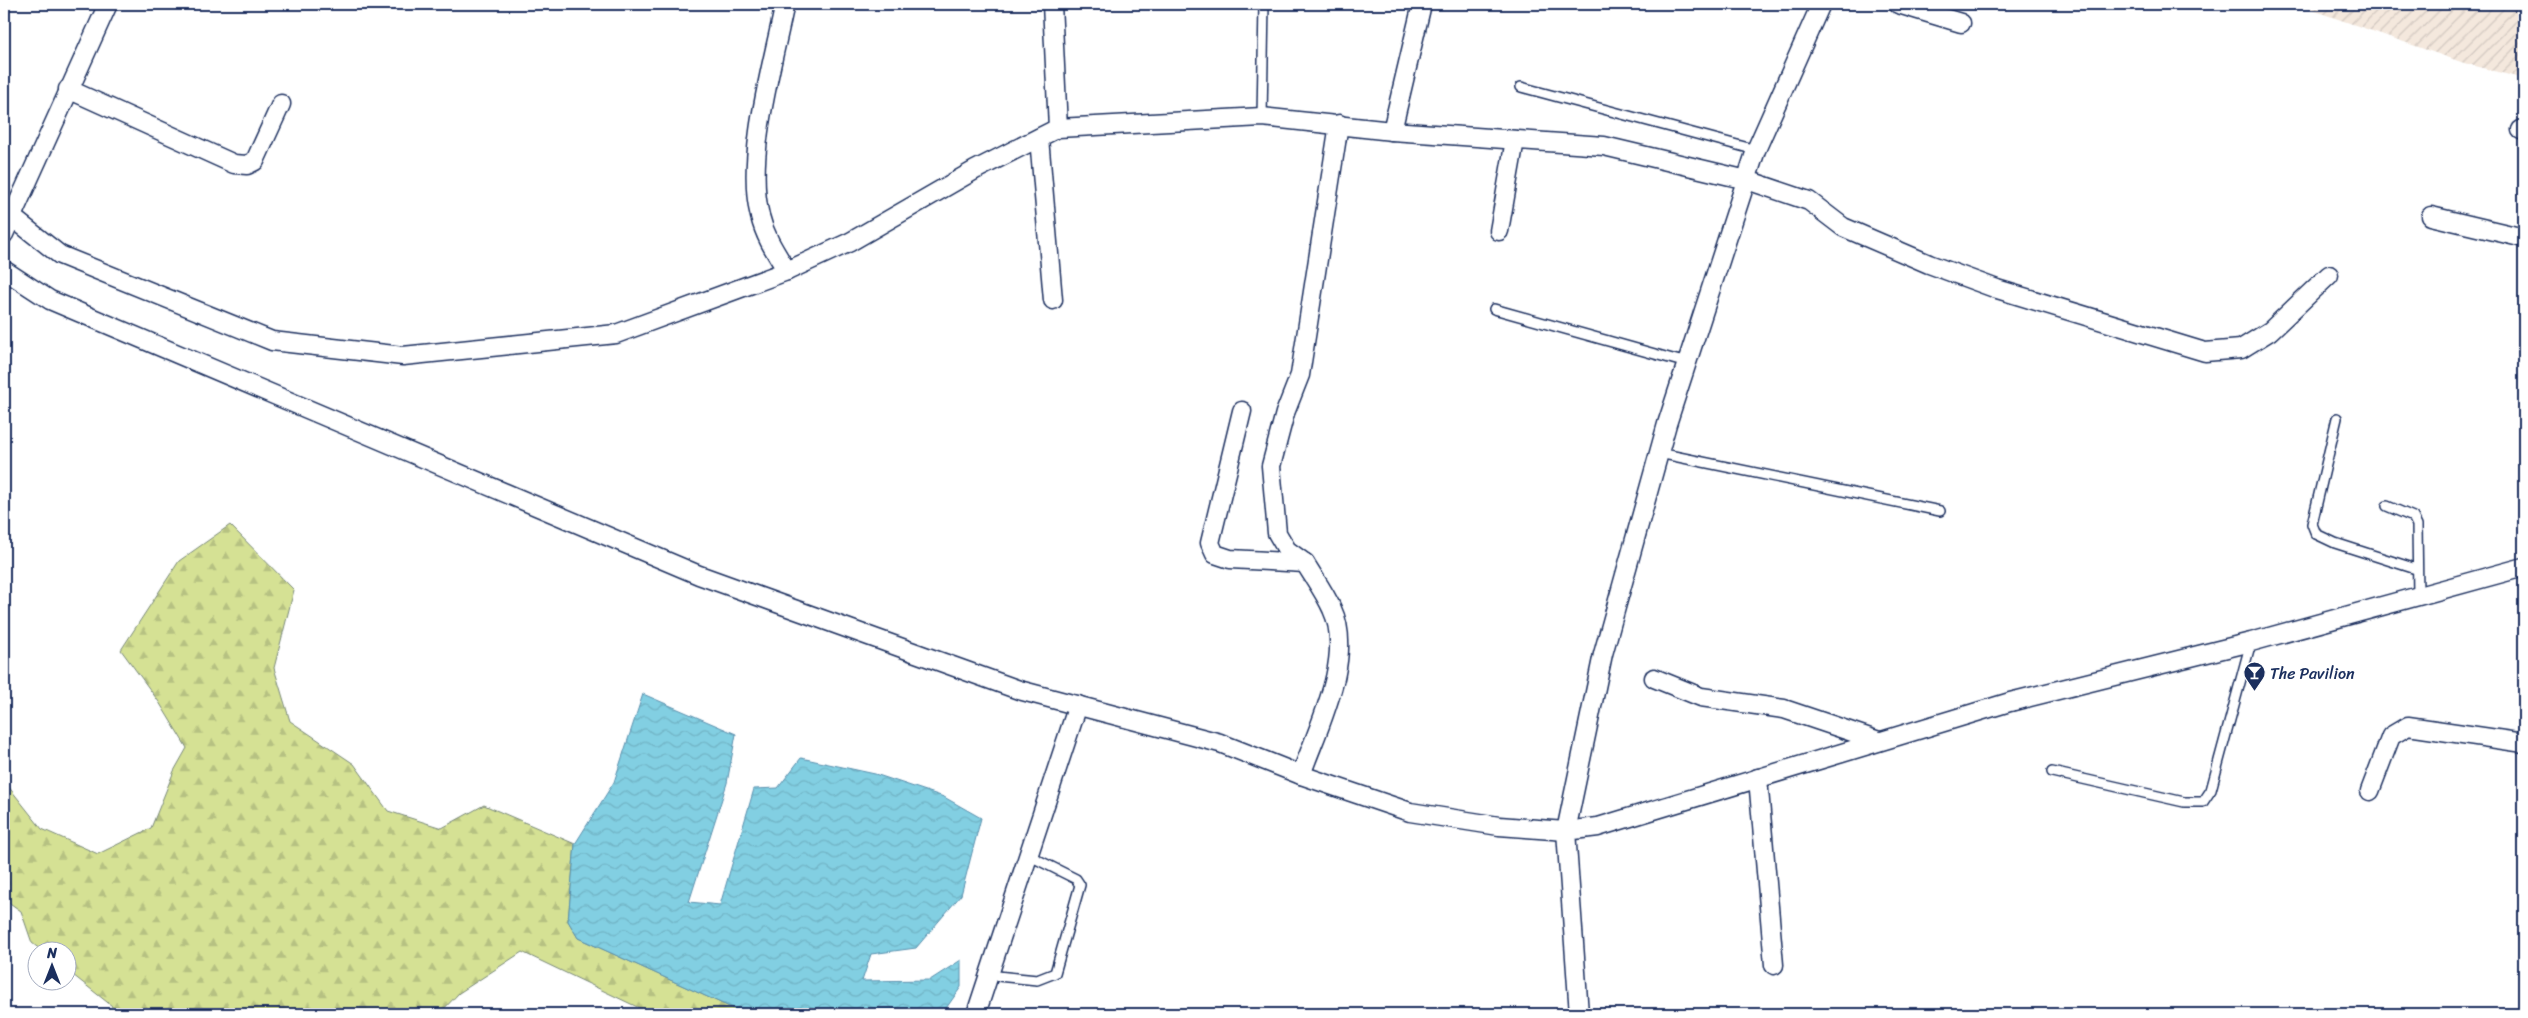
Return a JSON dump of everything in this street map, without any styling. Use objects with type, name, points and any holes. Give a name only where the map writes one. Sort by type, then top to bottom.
[{"type":"street","points":[[4,234],[108,4]]},
{"type":"street","points":[[1052,4],[1058,128]]},
{"type":"street","points":[[1392,131],[1422,4]]},
{"type":"street","points":[[1579,1014],[1566,831],[1603,654],[1659,453],[1756,150],[1821,4]]},
{"type":"street","points":[[1898,4],[1960,24]]},
{"type":"street","points":[[784,8],[763,115],[756,166],[760,215],[768,241],[787,271]]},
{"type":"street","points":[[68,89],[234,164],[247,165],[255,161],[281,104]]},
{"type":"street","points":[[12,217],[60,255],[272,341],[403,356],[616,334],[787,271],[850,242],[975,170],[1058,128],[1262,117],[1392,131],[1604,146],[1747,180],[1809,201],[1843,227],[1929,264],[1997,289],[2205,352],[2241,349],[2270,331],[2328,275]]},
{"type":"street","points":[[1301,775],[1335,679],[1340,647],[1333,610],[1305,563],[1287,550],[1277,533],[1271,466],[1285,413],[1300,375],[1339,124]]},
{"type":"street","points":[[1039,138],[1053,300]]},
{"type":"street","points":[[1499,231],[1515,140]]},
{"type":"street","points":[[2431,216],[2524,238]]},
{"type":"street","points":[[4,270],[50,300],[699,575],[1019,690],[1220,743],[1301,775],[1410,812],[1499,826],[1566,831],[1598,827],[2010,702],[2251,642],[2524,566]]},
{"type":"street","points":[[1242,411],[1210,543],[1215,554],[1230,559],[1305,563]]},
{"type":"street","points":[[1654,678],[1701,697],[1784,709],[1879,741]]},
{"type":"street","points":[[976,1014],[1078,705]]},
{"type":"street","points":[[2370,791],[2391,736],[2408,726],[2524,743]]},
{"type":"street","points":[[1758,778],[1774,965]]},
{"type":"lane","points":[[1262,117],[1264,4]]},
{"type":"lane","points":[[1521,87],[1756,150]]},
{"type":"lane","points":[[1494,309],[1687,363]]},
{"type":"lane","points":[[2337,418],[2312,524],[2316,534],[2335,543],[2416,569]]},
{"type":"lane","points":[[1659,453],[1940,511]]},
{"type":"lane","points":[[2387,506],[2413,517],[2417,525],[2416,569],[2418,596]]},
{"type":"lane","points":[[2052,772],[2184,802],[2203,802],[2211,790],[2251,642]]},
{"type":"lane","points":[[988,976],[1038,980],[1055,973],[1080,885],[1076,879],[1028,855]]},
{"type":"shaded area","points":[[2295,4],[2524,4],[2524,79],[2464,63]]},
{"type":"green space","points":[[230,525],[294,590],[274,668],[290,721],[354,764],[388,811],[442,828],[484,805],[575,844],[568,921],[578,938],[745,1014],[652,1014],[522,952],[459,993],[439,1014],[110,1014],[112,1006],[78,979],[78,940],[31,940],[21,911],[4,899],[4,781],[42,829],[98,854],[151,828],[174,771],[187,748],[159,702],[121,650],[179,561]]},
{"type":"water","points":[[643,694],[736,734],[727,783],[689,902],[720,905],[754,789],[778,788],[801,758],[875,774],[944,797],[981,818],[961,895],[916,948],[871,954],[862,981],[930,980],[961,960],[961,987],[942,1014],[745,1014],[578,938],[568,921],[575,844],[614,782]]},
{"type":"place","name":"The Pavilion","points":[[2254,692]]}]
